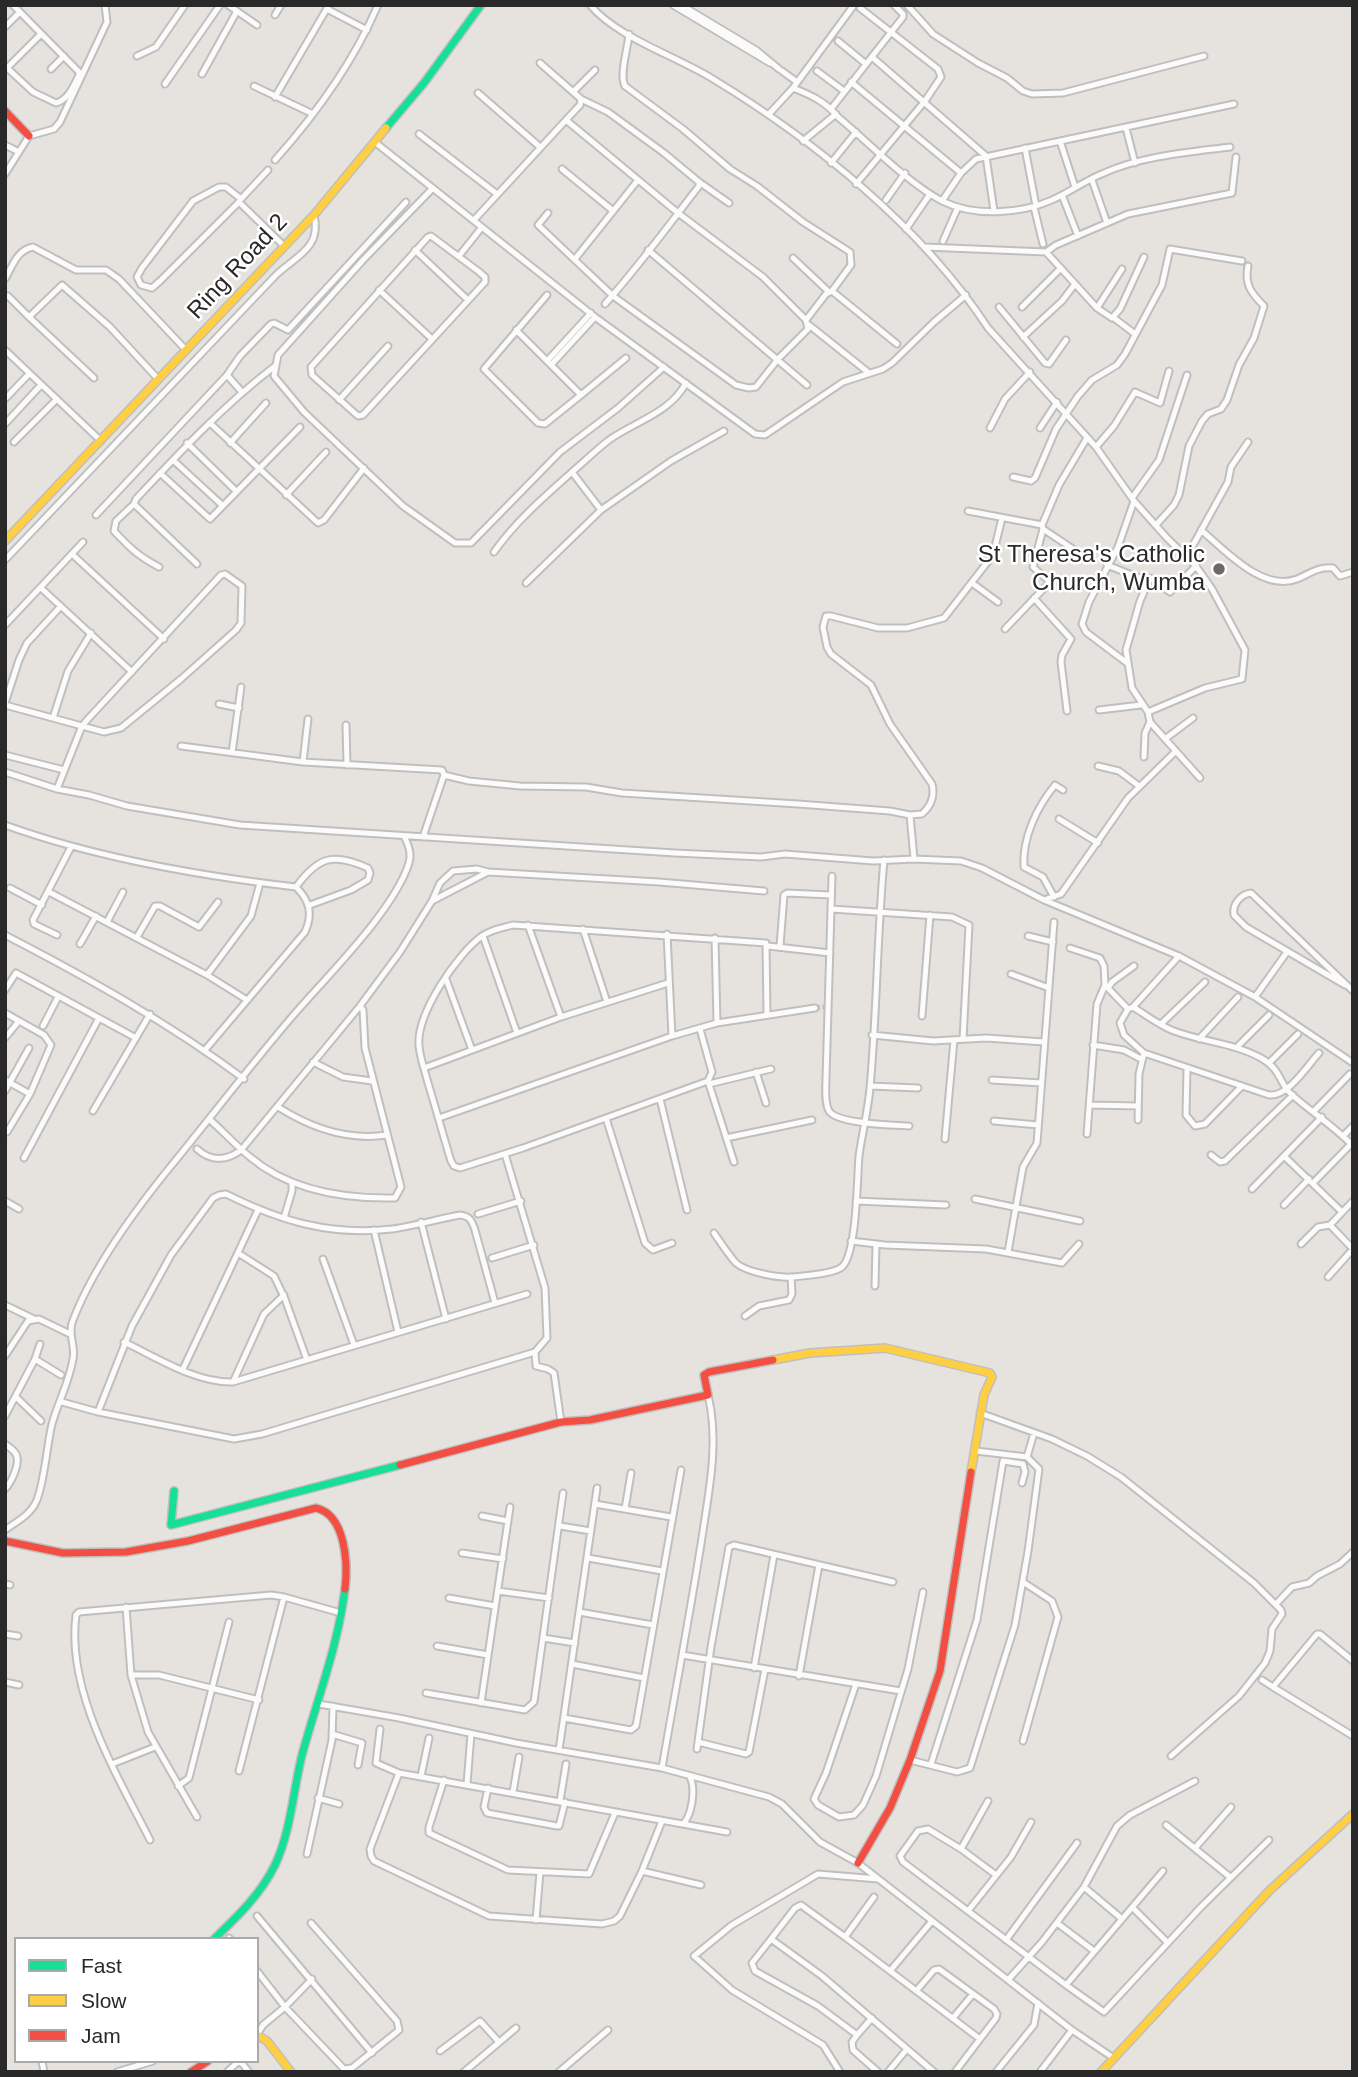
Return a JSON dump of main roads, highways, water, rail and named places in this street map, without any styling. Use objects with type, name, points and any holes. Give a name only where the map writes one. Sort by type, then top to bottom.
[{"type":"tunnel","points":[[815,1008],[824,1007]]},
{"type":"place","name":"St Theresa's Catholic Church, Wumba","points":[[1219,569]]}]
